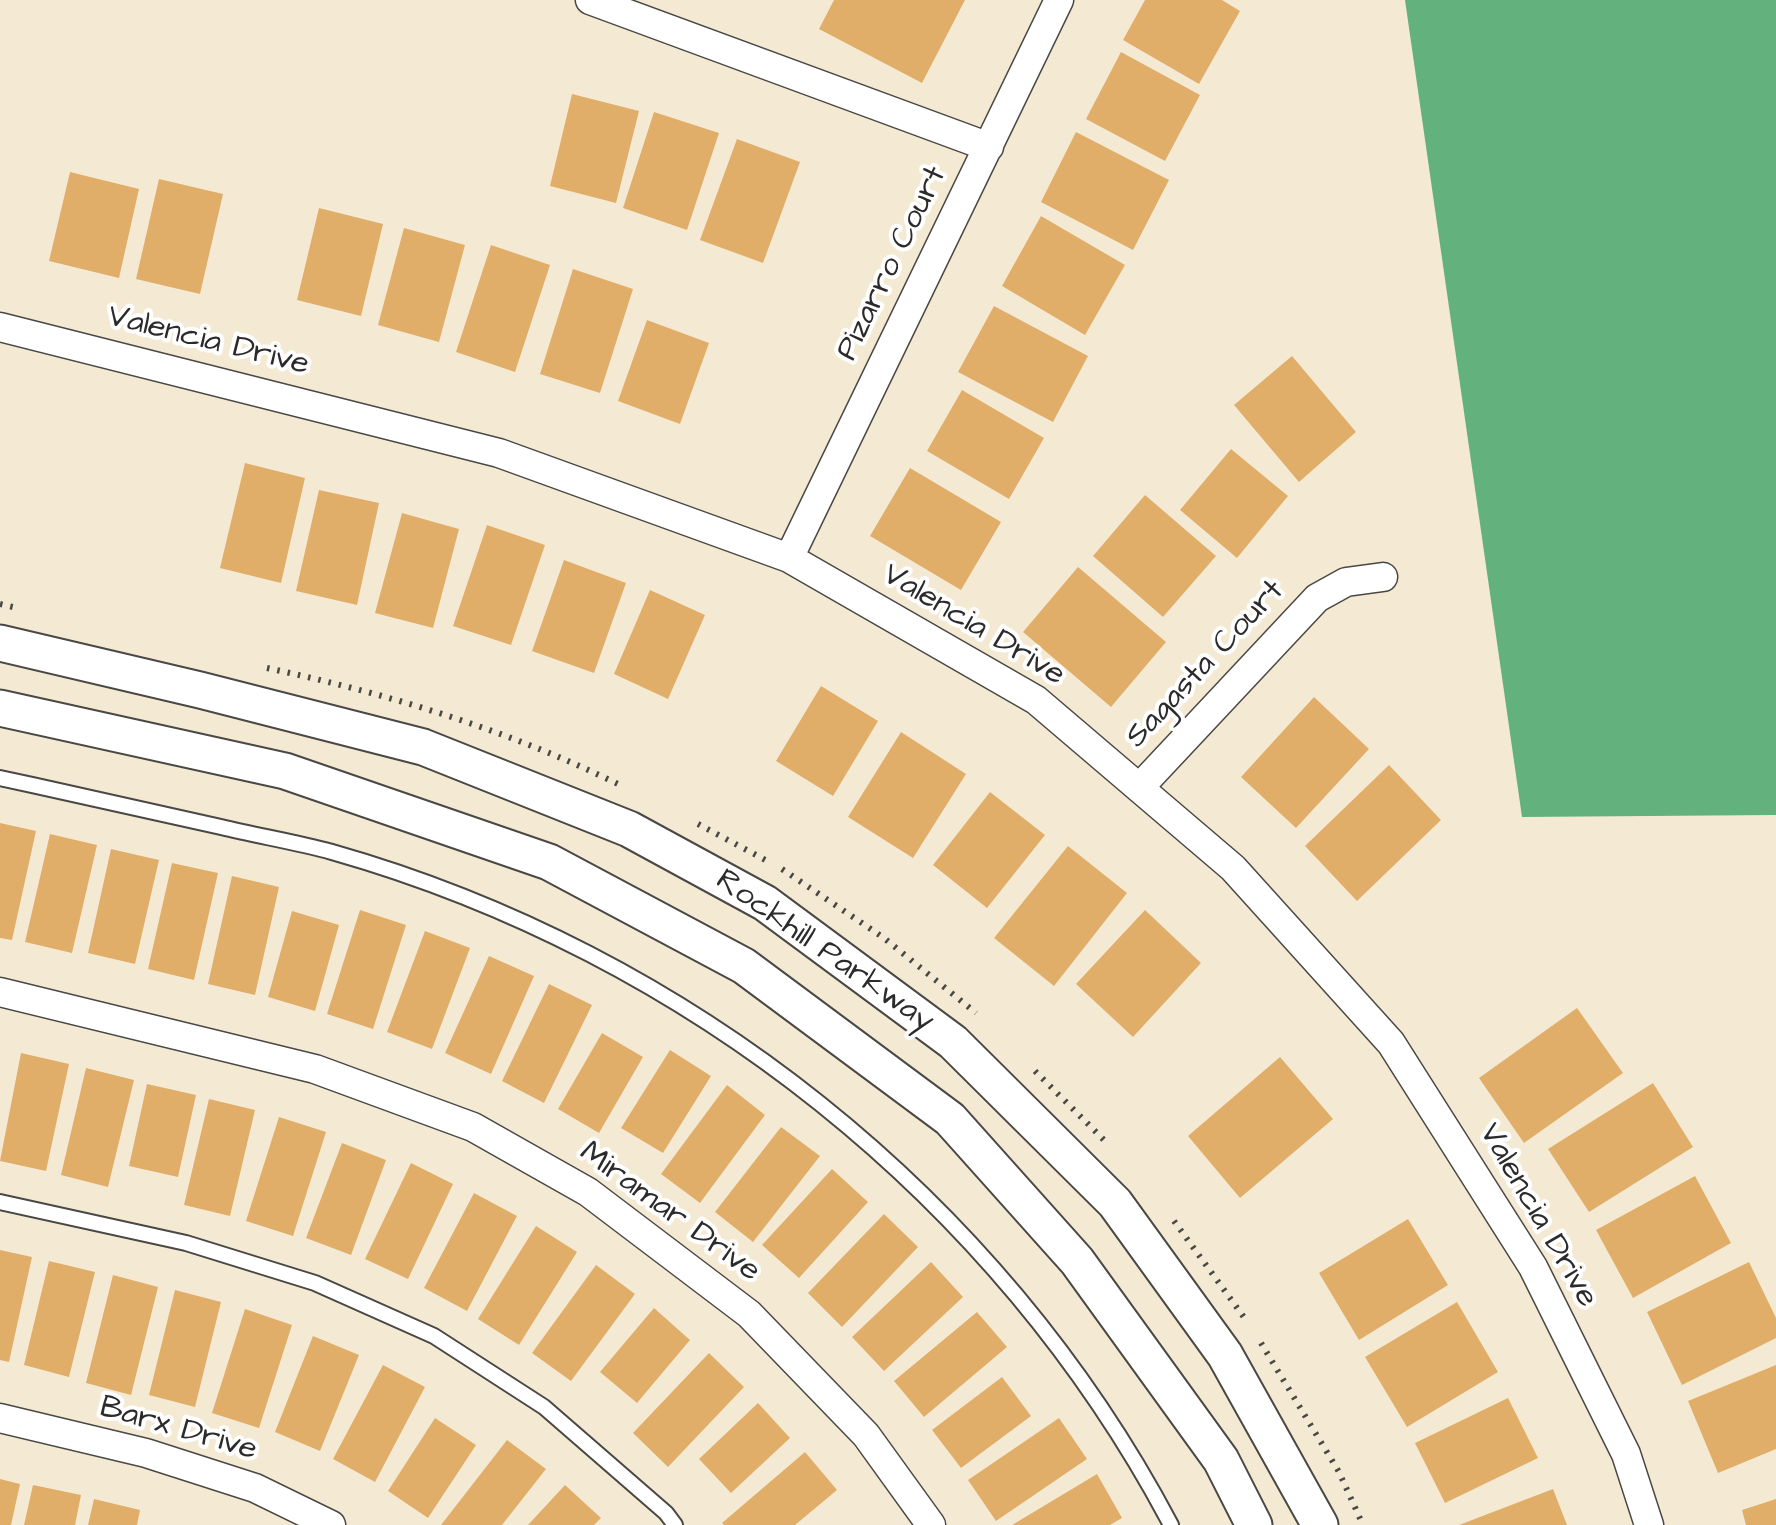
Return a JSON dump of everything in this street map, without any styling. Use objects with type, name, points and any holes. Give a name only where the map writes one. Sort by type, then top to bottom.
[{"type":"street","points":[[590,0],[990,147]]},
{"type":"street","name":"Pizarro Court","points":[[788,558],[1059,0]]},
{"type":"street","name":"Valencia Drive","points":[[0,327],[499,453],[788,558],[1036,700],[1233,868],[1391,1043],[1533,1267],[1626,1454],[1650,1525]]},
{"type":"street","name":"Sagasta Court","points":[[1139,788],[1317,598],[1346,582],[1383,578]]},
{"type":"street","name":"Rockhill Parkway","points":[[0,643],[423,748],[629,829],[765,904],[954,1042],[1114,1204],[1225,1354],[1320,1525]]},
{"type":"street","name":"Rockhill Parkway","points":[[0,708],[304,778],[549,862],[744,966],[950,1119],[1076,1261],[1221,1460],[1254,1525]]},
{"type":"street","name":"Miramar Drive","points":[[0,992],[315,1068],[472,1127],[588,1192],[749,1314],[866,1435],[931,1525]]},
{"type":"street","name":"Barx Drive","points":[[0,1418],[146,1453],[255,1488],[331,1525]]},
{"type":"lane","points":[[0,778],[333,852],[484,905],[538,929],[591,954],[712,1023],[825,1107],[948,1216],[1048,1332],[1171,1525]]},
{"type":"lane","points":[[0,1202],[186,1244],[315,1283],[434,1336],[544,1407],[675,1525]]},
{"type":"green space","points":[[1405,0],[1776,0],[1776,815],[1522,817]]},
{"type":"building","points":[[834,0],[965,0],[922,83],[819,29]]},
{"type":"building","points":[[1145,0],[1222,0],[1240,11],[1199,84],[1123,40]]},
{"type":"building","points":[[1121,52],[1200,95],[1165,161],[1086,119]]},
{"type":"building","points":[[572,94],[639,111],[616,203],[550,186]]},
{"type":"building","points":[[654,112],[719,133],[687,230],[623,208]]},
{"type":"building","points":[[1076,132],[1169,180],[1133,250],[1041,202]]},
{"type":"building","points":[[737,139],[800,162],[763,263],[700,240]]},
{"type":"building","points":[[70,172],[139,189],[119,278],[49,261]]},
{"type":"building","points":[[159,179],[223,194],[200,294],[136,279]]},
{"type":"building","points":[[319,208],[383,224],[361,316],[297,300]]},
{"type":"building","points":[[1041,216],[1125,265],[1085,335],[1002,286]]},
{"type":"building","points":[[404,228],[465,245],[439,342],[378,325]]},
{"type":"building","points":[[491,245],[550,265],[515,372],[456,352]]},
{"type":"building","points":[[573,269],[633,289],[600,393],[540,374]]},
{"type":"building","points":[[994,306],[1088,356],[1053,422],[958,372]]},
{"type":"building","points":[[647,320],[709,343],[680,424],[618,401]]},
{"type":"building","points":[[1292,356],[1356,432],[1299,482],[1234,405]]},
{"type":"building","points":[[962,390],[1044,438],[1009,499],[927,451]]},
{"type":"building","points":[[1231,449],[1288,496],[1237,558],[1180,510]]},
{"type":"building","points":[[245,463],[305,478],[281,583],[220,568]]},
{"type":"building","points":[[910,468],[1001,522],[961,590],[870,536]]},
{"type":"building","points":[[319,490],[379,503],[357,605],[296,591]]},
{"type":"building","points":[[1145,495],[1216,556],[1163,617],[1093,556]]},
{"type":"building","points":[[402,513],[459,529],[433,628],[375,613]]},
{"type":"building","points":[[487,525],[545,545],[511,645],[453,626]]},
{"type":"building","points":[[564,560],[626,583],[594,673],[532,651]]},
{"type":"building","points":[[1078,567],[1166,642],[1111,707],[1023,632]]},
{"type":"building","points":[[650,590],[705,615],[668,699],[614,674]]},
{"type":"building","points":[[821,686],[878,721],[833,796],[776,761]]},
{"type":"building","points":[[1314,697],[1369,749],[1296,828],[1241,777]]},
{"type":"building","points":[[901,732],[966,774],[913,858],[848,817]]},
{"type":"building","points":[[1389,765],[1441,820],[1357,901],[1305,846]]},
{"type":"building","points":[[990,792],[1045,835],[987,908],[933,865]]},
{"type":"building","points":[[0,823],[36,831],[12,940],[0,938]]},
{"type":"building","points":[[50,834],[97,845],[72,953],[25,942]]},
{"type":"building","points":[[1068,846],[1127,893],[1054,986],[994,938]]},
{"type":"building","points":[[111,849],[159,860],[135,964],[88,953]]},
{"type":"building","points":[[172,863],[218,873],[194,980],[148,969]]},
{"type":"building","points":[[232,876],[279,887],[255,995],[208,984]]},
{"type":"building","points":[[360,910],[406,925],[373,1029],[327,1014]]},
{"type":"building","points":[[1145,910],[1201,963],[1133,1037],[1076,984]]},
{"type":"building","points":[[292,911],[339,925],[315,1011],[268,997]]},
{"type":"building","points":[[425,931],[470,948],[432,1049],[387,1032]]},
{"type":"building","points":[[489,956],[534,976],[491,1074],[445,1053]]},
{"type":"building","points":[[549,984],[592,1005],[544,1103],[502,1081]]},
{"type":"building","points":[[1577,1008],[1623,1073],[1524,1143],[1479,1078]]},
{"type":"building","points":[[602,1033],[643,1057],[599,1133],[558,1109]]},
{"type":"building","points":[[670,1050],[711,1076],[663,1153],[621,1128]]},
{"type":"building","points":[[21,1053],[69,1064],[46,1171],[0,1161]]},
{"type":"building","points":[[1280,1057],[1333,1119],[1240,1198],[1188,1136]]},
{"type":"building","points":[[86,1068],[134,1080],[108,1187],[61,1175]]},
{"type":"building","points":[[1653,1083],[1693,1147],[1589,1212],[1548,1149]]},
{"type":"building","points":[[147,1084],[196,1095],[178,1177],[129,1166]]},
{"type":"building","points":[[727,1085],[765,1115],[700,1203],[661,1174]]},
{"type":"building","points":[[209,1099],[255,1110],[230,1216],[184,1205]]},
{"type":"building","points":[[279,1117],[326,1132],[293,1236],[246,1221]]},
{"type":"building","points":[[781,1127],[820,1156],[753,1242],[715,1212]]},
{"type":"building","points":[[342,1143],[386,1160],[351,1255],[306,1238]]},
{"type":"building","points":[[411,1163],[453,1184],[408,1279],[365,1259]]},
{"type":"building","points":[[832,1169],[868,1202],[799,1278],[762,1245]]},
{"type":"building","points":[[1695,1176],[1731,1243],[1633,1298],[1596,1230]]},
{"type":"building","points":[[474,1193],[517,1216],[467,1311],[424,1288]]},
{"type":"building","points":[[884,1214],[918,1247],[842,1327],[808,1293]]},
{"type":"building","points":[[1408,1219],[1448,1285],[1359,1340],[1319,1273]]},
{"type":"building","points":[[536,1226],[577,1252],[519,1345],[478,1319]]},
{"type":"building","points":[[0,1250],[32,1257],[9,1362],[0,1360]]},
{"type":"building","points":[[49,1261],[95,1272],[69,1377],[24,1365]]},
{"type":"building","points":[[931,1262],[963,1297],[884,1371],[852,1337]]},
{"type":"building","points":[[1749,1262],[1776,1318],[1776,1338],[1682,1385],[1647,1312]]},
{"type":"building","points":[[596,1265],[635,1294],[571,1381],[532,1353]]},
{"type":"building","points":[[113,1275],[158,1287],[131,1395],[86,1383]]},
{"type":"building","points":[[175,1290],[221,1302],[195,1407],[149,1395]]},
{"type":"building","points":[[1457,1302],[1498,1372],[1407,1427],[1365,1357]]},
{"type":"building","points":[[654,1308],[690,1340],[637,1403],[600,1372]]},
{"type":"building","points":[[245,1309],[292,1325],[259,1428],[212,1413]]},
{"type":"building","points":[[977,1312],[1007,1347],[924,1417],[894,1381]]},
{"type":"building","points":[[313,1336],[359,1355],[320,1451],[275,1432]]},
{"type":"building","points":[[709,1353],[744,1387],[668,1467],[633,1433]]},
{"type":"building","points":[[383,1365],[425,1387],[375,1482],[333,1459]]},
{"type":"building","points":[[1776,1365],[1776,1449],[1718,1473],[1688,1401]]},
{"type":"building","points":[[1002,1377],[1031,1416],[961,1468],[932,1430]]},
{"type":"building","points":[[1508,1398],[1538,1458],[1445,1503],[1415,1443]]},
{"type":"building","points":[[758,1403],[790,1438],[731,1493],[699,1459]]},
{"type":"building","points":[[435,1418],[476,1445],[428,1518],[388,1491]]},
{"type":"building","points":[[1059,1418],[1087,1459],[996,1521],[968,1480]]},
{"type":"building","points":[[507,1440],[546,1469],[502,1525],[441,1525]]},
{"type":"building","points":[[805,1452],[837,1490],[795,1525],[722,1523]]},
{"type":"building","points":[[1097,1474],[1122,1518],[1110,1525],[1012,1525]]},
{"type":"building","points":[[0,1479],[20,1484],[11,1525],[0,1525]]},
{"type":"building","points":[[33,1485],[81,1495],[75,1525],[24,1525]]},
{"type":"building","points":[[565,1485],[601,1518],[594,1525],[528,1525]]},
{"type":"building","points":[[1553,1489],[1567,1525],[1459,1525]]},
{"type":"building","points":[[94,1499],[140,1510],[137,1525],[88,1525]]},
{"type":"building","points":[[1776,1499],[1776,1525],[1746,1525],[1742,1510]]}]
